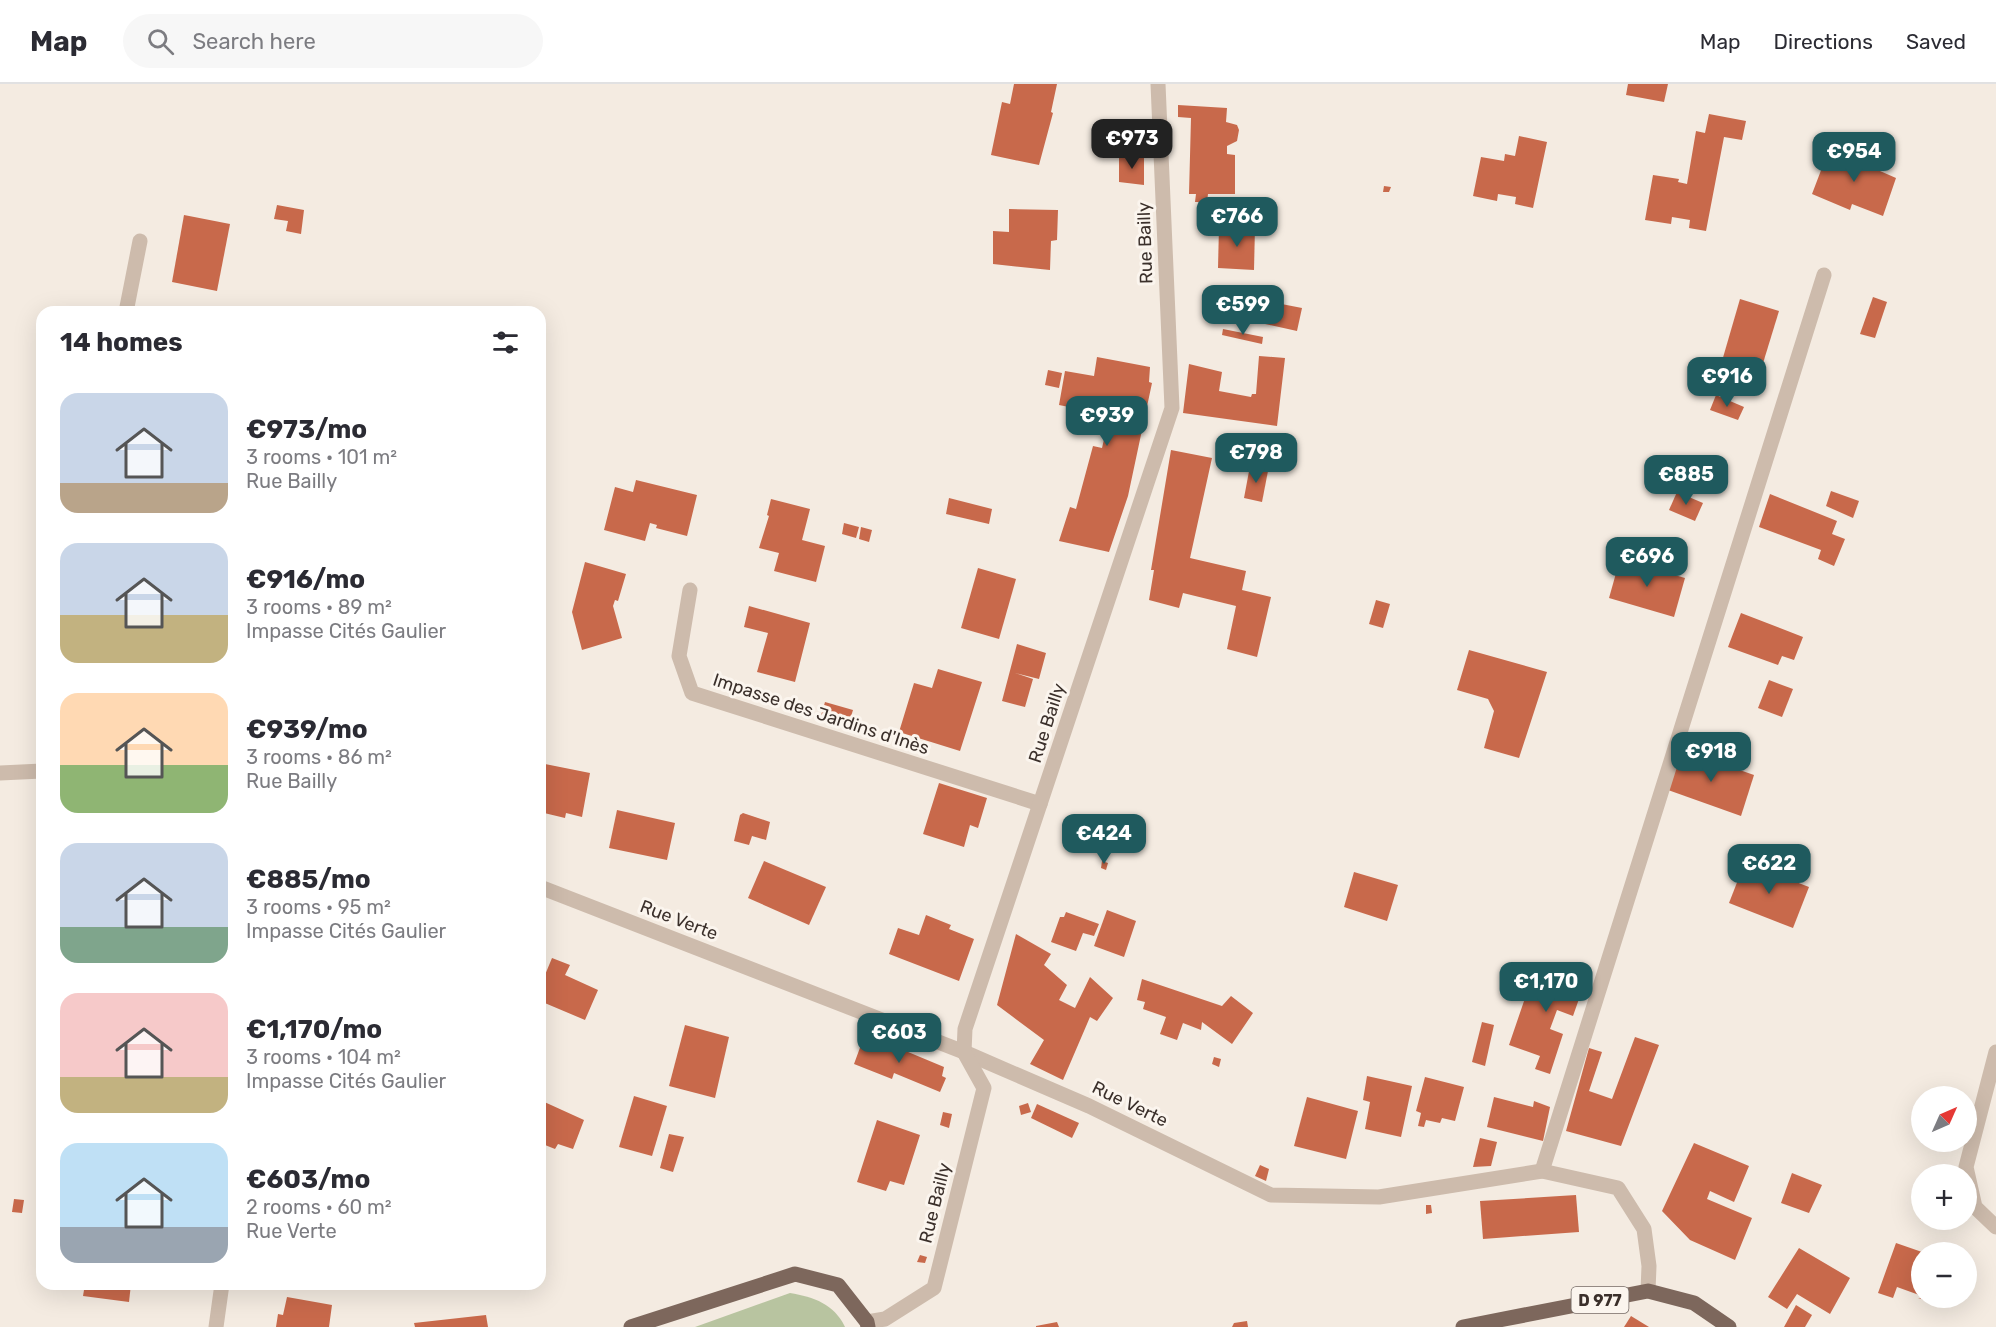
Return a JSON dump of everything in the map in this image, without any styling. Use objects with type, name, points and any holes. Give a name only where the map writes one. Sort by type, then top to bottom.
[{"type":"main road","points":[[631,1327],[795,1274],[838,1285],[868,1324]]},
{"type":"main road","name":"D 977","points":[[1463,1327],[1648,1291],[1694,1304],[1729,1327]]},
{"type":"street","name":"Rue Bailly","points":[[868,1324],[885,1318],[933,1288],[984,1088],[964,1052],[965,1029],[1172,408],[1158,84]]},
{"type":"street","points":[[127,306],[140,241]]},
{"type":"street","points":[[1542,1172],[1824,275]]},
{"type":"street","name":"Impasse des Jardins d'Inès","points":[[690,590],[679,656],[692,693],[1040,804]]},
{"type":"street","points":[[0,773],[36,770]]},
{"type":"street","name":"Rue Verte","points":[[546,889],[964,1052],[1089,1106],[1271,1195],[1379,1197],[1542,1172],[1618,1188],[1644,1229],[1649,1266],[1648,1291]]},
{"type":"street","points":[[1996,1052],[1966,1167],[1975,1207],[1996,1227]]},
{"type":"street","points":[[216,1327],[221,1290]]},
{"type":"green space","points":[[790,1293],[807,1297],[829,1307],[845,1327],[695,1327]]},
{"type":"building","points":[[1014,84],[1057,84],[1051,112],[1053,113],[1039,165],[991,155],[1002,102],[1010,104]]},
{"type":"building","points":[[1628,84],[1668,84],[1664,102],[1626,95]]},
{"type":"building","points":[[1178,105],[1227,108],[1226,122],[1237,125],[1239,130],[1237,141],[1227,146],[1227,154],[1235,155],[1235,194],[1208,194],[1207,202],[1195,202],[1196,194],[1189,194],[1191,118],[1178,117]]},
{"type":"building","points":[[1709,114],[1746,121],[1742,140],[1724,137],[1706,231],[1689,228],[1690,220],[1672,217],[1671,224],[1645,220],[1653,175],[1679,179],[1678,182],[1687,184],[1696,131],[1705,133]]},
{"type":"building","points":[[1519,136],[1547,142],[1533,208],[1515,204],[1516,197],[1498,194],[1497,201],[1473,196],[1481,157],[1504,161],[1505,154],[1515,156]]},
{"type":"building","points":[[1845,150],[1882,164],[1880,171],[1896,178],[1883,216],[1852,204],[1850,210],[1812,194],[1828,152],[1843,157]]},
{"type":"building","points":[[1119,155],[1144,156],[1144,185],[1119,182]]},
{"type":"building","points":[[1384,186],[1391,187],[1389,192],[1383,192]]},
{"type":"building","points":[[277,205],[304,210],[301,234],[286,231],[288,221],[274,219]]},
{"type":"building","points":[[1009,209],[1058,210],[1057,240],[1051,241],[1050,270],[993,264],[993,231],[1009,232]]},
{"type":"building","points":[[184,215],[230,224],[217,291],[172,282]]},
{"type":"building","points":[[1219,227],[1255,227],[1254,270],[1218,268]]},
{"type":"building","points":[[1246,297],[1302,308],[1297,331],[1242,319]]},
{"type":"building","points":[[1873,297],[1887,302],[1875,338],[1860,334]]},
{"type":"building","points":[[1740,299],[1779,311],[1760,373],[1722,361]]},
{"type":"building","points":[[1223,329],[1263,337],[1262,344],[1222,335]]},
{"type":"building","points":[[1259,356],[1285,358],[1277,426],[1183,413],[1189,364],[1222,372],[1219,391],[1251,397],[1252,394],[1256,394]]},
{"type":"building","points":[[1097,357],[1150,367],[1149,382],[1152,383],[1128,496],[1109,552],[1059,541],[1070,507],[1076,509],[1093,446],[1102,448],[1109,418],[1098,416],[1099,413],[1059,405],[1065,371],[1094,376]]},
{"type":"building","points":[[1048,370],[1062,373],[1059,388],[1045,385]]},
{"type":"building","points":[[1716,395],[1744,407],[1738,420],[1710,410]]},
{"type":"building","points":[[1171,450],[1212,458],[1190,558],[1246,571],[1242,590],[1271,597],[1257,657],[1227,649],[1236,606],[1183,593],[1179,608],[1149,600],[1154,570],[1151,570]]},
{"type":"building","points":[[1691,462],[1708,468],[1703,481],[1687,474]]},
{"type":"building","points":[[1250,466],[1268,471],[1262,502],[1244,498]]},
{"type":"building","points":[[636,480],[697,495],[687,536],[656,528],[657,525],[650,523],[645,541],[604,530],[615,487],[633,492]]},
{"type":"building","points":[[1831,491],[1859,501],[1853,518],[1826,506]]},
{"type":"building","points":[[1677,492],[1703,503],[1695,521],[1669,510]]},
{"type":"building","points":[[1770,494],[1837,521],[1832,534],[1845,539],[1834,566],[1818,559],[1821,550],[1759,527]]},
{"type":"building","points":[[949,498],[992,509],[989,524],[946,514]]},
{"type":"building","points":[[771,499],[810,509],[802,540],[825,546],[816,582],[774,571],[779,553],[759,548],[769,516],[767,515]]},
{"type":"building","points":[[844,523],[859,527],[856,538],[842,534]]},
{"type":"building","points":[[861,527],[872,530],[869,542],[859,539]]},
{"type":"building","points":[[1620,559],[1685,578],[1674,617],[1609,598]]},
{"type":"building","points":[[585,562],[626,574],[618,601],[615,600],[613,606],[622,638],[582,650],[572,612]]},
{"type":"building","points":[[978,568],[1016,579],[999,639],[961,628]]},
{"type":"building","points":[[1376,600],[1390,604],[1383,628],[1369,624]]},
{"type":"building","points":[[749,606],[810,623],[795,682],[757,672],[768,633],[744,627]]},
{"type":"building","points":[[1741,613],[1803,637],[1794,660],[1782,656],[1778,665],[1728,647]]},
{"type":"building","points":[[1017,644],[1046,653],[1039,679],[1015,673],[1033,679],[1025,707],[1002,701]]},
{"type":"building","points":[[1469,650],[1547,672],[1519,758],[1484,748],[1494,711],[1488,699],[1457,690]]},
{"type":"building","points":[[938,669],[982,682],[960,751],[899,732],[914,683],[932,688]]},
{"type":"building","points":[[1769,680],[1793,689],[1782,717],[1758,708]]},
{"type":"building","points":[[825,702],[853,710],[848,726],[820,719]]},
{"type":"building","points":[[1682,750],[1754,775],[1741,816],[1668,790]]},
{"type":"building","points":[[546,764],[590,773],[582,817],[566,813],[565,818],[546,813]]},
{"type":"building","points":[[939,783],[987,798],[978,828],[970,825],[964,847],[923,834]]},
{"type":"building","points":[[617,810],[675,823],[667,860],[609,848]]},
{"type":"building","points":[[743,813],[770,822],[766,840],[752,836],[749,845],[734,841],[740,815]]},
{"type":"building","points":[[764,861],[826,887],[809,925],[748,898]]},
{"type":"building","points":[[1102,861],[1108,863],[1106,870],[1101,868]]},
{"type":"building","points":[[1745,862],[1809,887],[1793,928],[1729,903]]},
{"type":"building","points":[[1354,872],[1398,885],[1387,921],[1344,907]]},
{"type":"building","points":[[1107,910],[1136,921],[1124,957],[1094,946]]},
{"type":"building","points":[[1066,912],[1099,924],[1094,936],[1083,933],[1076,951],[1051,942],[1060,917],[1064,917]]},
{"type":"building","points":[[926,915],[951,925],[949,929],[974,939],[959,981],[889,954],[898,928],[919,935]]},
{"type":"building","points":[[1016,934],[1051,954],[1044,965],[1067,985],[1059,1000],[1075,1008],[1090,977],[1113,998],[1097,1021],[1090,1017],[1063,1080],[1030,1064],[1044,1040],[997,1005]]},
{"type":"building","points":[[552,958],[570,965],[565,975],[598,990],[585,1020],[546,1004],[546,972]]},
{"type":"building","points":[[1537,963],[1586,979],[1573,1016],[1557,1010],[1550,1029],[1563,1034],[1550,1074],[1535,1069],[1540,1056],[1509,1045]]},
{"type":"building","points":[[1142,979],[1222,1006],[1231,996],[1253,1013],[1232,1044],[1202,1022],[1201,1030],[1183,1023],[1177,1040],[1160,1034],[1166,1017],[1143,1009],[1145,1002],[1137,1000]]},
{"type":"building","points":[[1482,1022],[1494,1025],[1485,1066],[1472,1062]]},
{"type":"building","points":[[685,1025],[729,1037],[715,1098],[669,1086]]},
{"type":"building","points":[[865,1034],[944,1067],[942,1076],[946,1078],[940,1092],[894,1073],[892,1079],[854,1064]]},
{"type":"building","points":[[1635,1037],[1659,1045],[1621,1146],[1566,1131],[1589,1048],[1602,1052],[1589,1091],[1612,1099]]},
{"type":"building","points":[[1214,1057],[1221,1059],[1219,1067],[1212,1064]]},
{"type":"building","points":[[1367,1076],[1412,1086],[1401,1137],[1365,1129],[1370,1102],[1363,1100]]},
{"type":"building","points":[[1425,1077],[1464,1087],[1455,1121],[1442,1118],[1440,1123],[1426,1120],[1424,1127],[1418,1126],[1421,1113],[1416,1111]]},
{"type":"building","points":[[634,1096],[667,1106],[652,1156],[619,1147]]},
{"type":"building","points":[[1307,1097],[1358,1111],[1346,1159],[1294,1146]]},
{"type":"building","points":[[1494,1097],[1533,1107],[1534,1101],[1550,1107],[1543,1141],[1487,1127]]},
{"type":"building","points":[[546,1103],[584,1120],[573,1149],[558,1144],[555,1149],[546,1145]]},
{"type":"building","points":[[1028,1103],[1031,1112],[1021,1115],[1019,1106]]},
{"type":"building","points":[[1037,1104],[1079,1123],[1072,1138],[1031,1118]]},
{"type":"building","points":[[943,1112],[952,1114],[949,1128],[940,1125]]},
{"type":"building","points":[[877,1120],[920,1135],[904,1185],[890,1181],[886,1191],[857,1182]]},
{"type":"building","points":[[669,1134],[684,1137],[673,1172],[660,1168]]},
{"type":"building","points":[[1480,1138],[1497,1142],[1491,1166],[1473,1167]]},
{"type":"building","points":[[1694,1143],[1749,1166],[1734,1202],[1710,1191],[1707,1199],[1752,1218],[1735,1260],[1690,1240],[1662,1211]]},
{"type":"building","points":[[1260,1165],[1269,1169],[1266,1181],[1255,1176]]},
{"type":"building","points":[[1792,1173],[1822,1185],[1809,1213],[1781,1203]]},
{"type":"building","points":[[1576,1195],[1579,1232],[1483,1239],[1480,1201]]},
{"type":"building","points":[[14,1199],[24,1200],[22,1213],[12,1212]]},
{"type":"building","points":[[1426,1205],[1431,1205],[1432,1213],[1426,1214]]},
{"type":"building","points":[[1896,1243],[1911,1248],[1911,1292],[1897,1287],[1893,1298],[1878,1293]]},
{"type":"building","points":[[1799,1248],[1850,1278],[1830,1314],[1797,1294],[1787,1309],[1768,1297]]},
{"type":"building","points":[[920,1255],[927,1257],[925,1263],[917,1262]]},
{"type":"building","points":[[84,1290],[130,1290],[129,1302],[83,1296]]},
{"type":"building","points":[[287,1297],[332,1305],[329,1327],[276,1327],[278,1314],[283,1315]]},
{"type":"building","points":[[1796,1305],[1812,1315],[1805,1327],[1784,1327]]},
{"type":"building","points":[[486,1315],[488,1327],[415,1327],[414,1323]]},
{"type":"building","points":[[1631,1316],[1649,1327],[1624,1327]]},
{"type":"building","points":[[1247,1321],[1248,1327],[1232,1327],[1234,1323]]},
{"type":"building","points":[[1057,1322],[1059,1327],[1036,1327],[1036,1326]]}]
